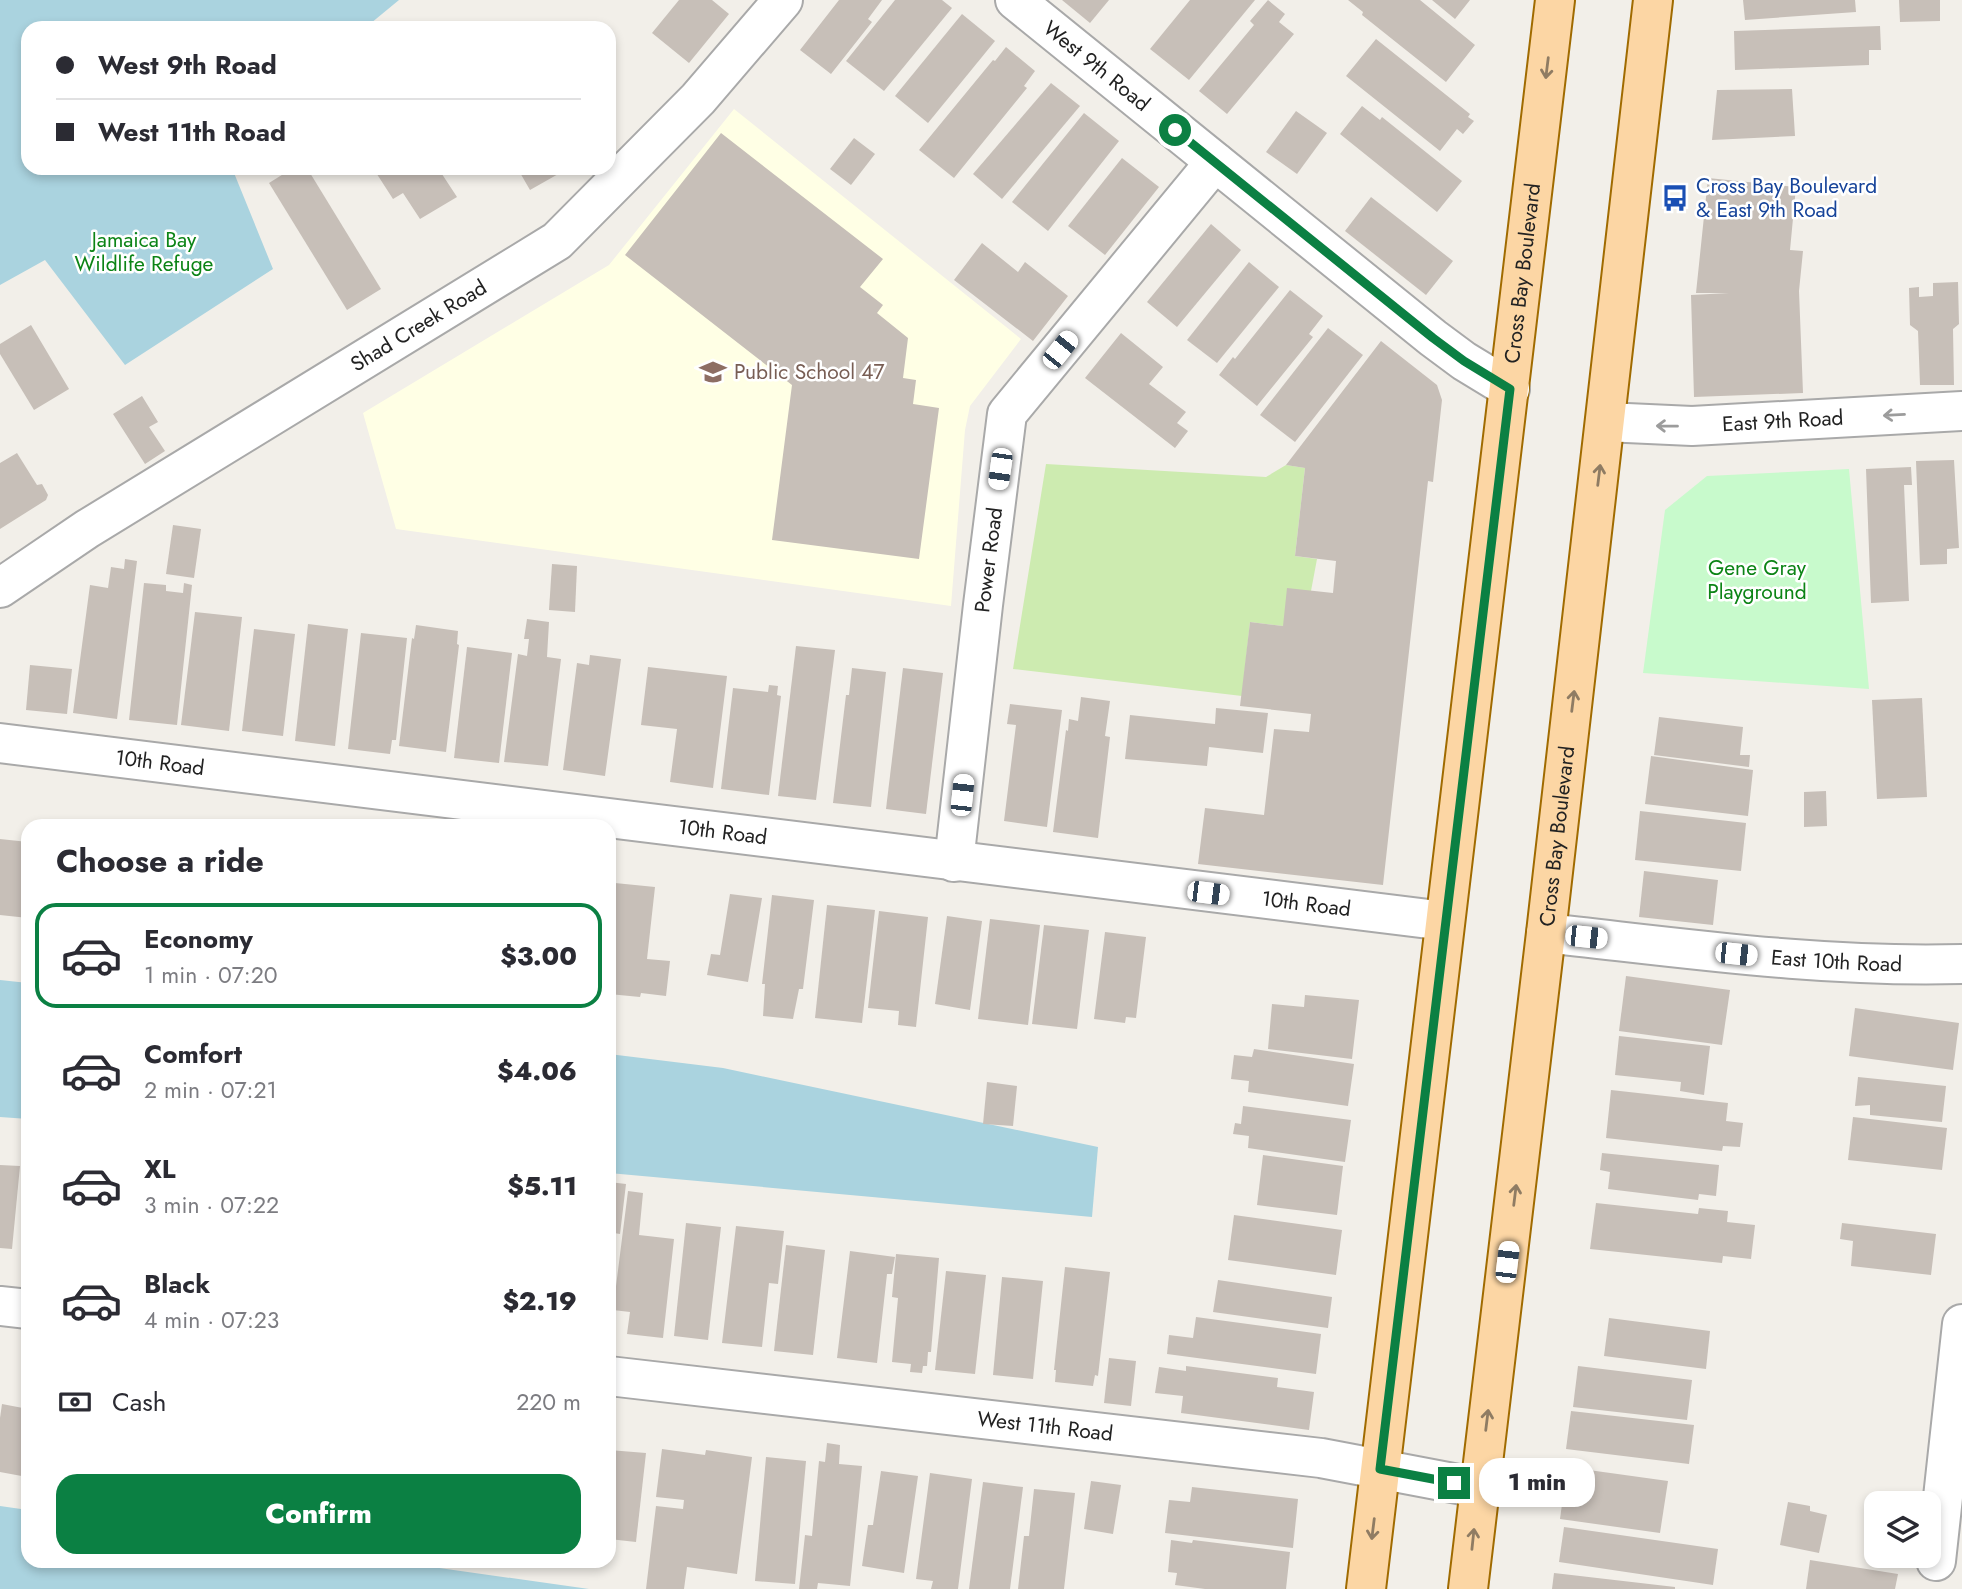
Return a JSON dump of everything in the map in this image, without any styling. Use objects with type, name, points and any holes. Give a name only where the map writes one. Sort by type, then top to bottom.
[{"type":"main road","name":"Cross Bay Boulevard","points":[[1366,1589],[1555,0]]},
{"type":"main road","name":"Cross Bay Boulevard","points":[[1468,1589],[1653,0]]},
{"type":"street","name":"Shad Creek Road","points":[[0,588],[87,528],[557,241],[698,99],[783,0]]},
{"type":"street","name":"West 9th Road","points":[[1015,0],[1433,338],[1510,389]]},
{"type":"street","name":"Power Road","points":[[954,862],[1007,414],[1214,162]]},
{"type":"street","name":"East 9th Road","points":[[1605,422],[1637,425],[1718,425],[1962,411]]},
{"type":"street","name":"10th Road","points":[[0,743],[609,819]]},
{"type":"street","name":"10th Road","points":[[616,820],[1445,921]]},
{"type":"street","name":"East 10th Road","points":[[1546,933],[1840,963],[1900,966],[1962,964]]},
{"type":"street","points":[[0,1306],[21,1308]]},
{"type":"street","points":[[1941,1515],[1962,1324]]},
{"type":"street","name":"West 11th Road","points":[[616,1377],[1321,1458],[1479,1488]]},
{"type":"shaded area","name":"Public School 47","points":[[734,109],[1021,339],[970,406],[965,430],[951,606],[396,529],[363,413],[609,265]]},
{"type":"green space","points":[[1046,464],[1266,477],[1286,465],[1305,468],[1295,556],[1317,559],[1311,591],[1283,626],[1250,622],[1242,696],[1013,669]]},
{"type":"green space","name":"Gene Gray Playground","points":[[1849,469],[1869,689],[1643,673],[1665,510],[1707,476]]},
{"type":"water","name":"Jamaica Bay Wildlife Refuge","points":[[0,0],[399,0],[374,21],[21,21],[21,175],[235,175],[273,269],[125,365],[45,260],[0,285]]},
{"type":"water","points":[[0,980],[21,982],[21,1118],[0,1117]]},
{"type":"water","points":[[616,1055],[723,1068],[1098,1147],[1092,1217],[616,1174]]},
{"type":"water","points":[[0,1506],[21,1509],[21,1568],[440,1568],[589,1589],[0,1589]]},
{"type":"building","points":[[679,0],[712,0],[729,14],[689,63],[652,33]]},
{"type":"building","points":[[839,0],[882,0],[868,19],[872,22],[831,74],[800,50]]},
{"type":"building","points":[[895,0],[942,0],[952,8],[884,91],[846,61]]},
{"type":"building","points":[[1062,0],[1109,0],[1090,23]]},
{"type":"building","points":[[1190,0],[1255,0],[1189,80],[1150,49]]},
{"type":"building","points":[[1268,0],[1285,14],[1279,22],[1294,34],[1227,114],[1199,91],[1254,25],[1250,21]]},
{"type":"building","points":[[1348,0],[1420,0],[1475,45],[1446,82],[1362,15],[1363,12]]},
{"type":"building","points":[[1432,0],[1470,0],[1455,19]]},
{"type":"building","points":[[1743,0],[1855,0],[1856,12],[1745,20]]},
{"type":"building","points":[[1899,0],[1940,0],[1940,21],[1900,22]]},
{"type":"building","points":[[962,14],[995,41],[928,123],[895,96]]},
{"type":"building","points":[[1880,26],[1881,50],[1869,50],[1869,65],[1735,70],[1734,31]]},
{"type":"building","points":[[1376,39],[1470,114],[1468,117],[1474,121],[1463,134],[1457,129],[1440,151],[1346,76]]},
{"type":"building","points":[[1006,47],[1035,71],[1024,86],[1027,88],[954,178],[919,150]]},
{"type":"building","points":[[1051,83],[1080,106],[1002,199],[973,174]]},
{"type":"building","points":[[1792,89],[1795,136],[1712,140],[1717,90]]},
{"type":"building","points":[[1362,106],[1380,120],[1382,117],[1462,181],[1437,212],[1340,134]]},
{"type":"building","points":[[1296,111],[1327,133],[1297,174],[1266,152]]},
{"type":"building","points":[[1084,113],[1119,141],[1048,231],[1012,202]]},
{"type":"building","name":"Public School 47","points":[[721,133],[883,259],[860,287],[883,305],[877,313],[908,338],[903,378],[916,380],[913,404],[939,408],[919,559],[772,540],[792,385],[625,255]]},
{"type":"building","points":[[854,138],[875,154],[851,185],[830,169]]},
{"type":"building","points":[[1122,158],[1159,187],[1105,255],[1068,226]]},
{"type":"building","points":[[282,175],[311,175],[381,289],[347,310],[269,183]]},
{"type":"building","points":[[378,175],[443,175],[457,197],[420,219],[403,193],[393,199]]},
{"type":"building","points":[[521,175],[556,175],[530,190]]},
{"type":"building","points":[[1708,178],[1796,187],[1790,250],[1803,251],[1799,291],[1803,393],[1694,397],[1691,295],[1729,293],[1696,293]]},
{"type":"building","points":[[1371,197],[1453,261],[1426,295],[1345,231]]},
{"type":"building","points":[[1211,224],[1241,250],[1177,327],[1147,302]]},
{"type":"building","points":[[982,243],[1018,272],[1025,262],[1068,296],[1033,341],[954,280]]},
{"type":"building","points":[[1249,262],[1279,287],[1217,363],[1187,340]]},
{"type":"building","points":[[1958,282],[1959,324],[1953,329],[1954,385],[1920,385],[1918,331],[1910,325],[1909,288],[1919,287],[1919,297],[1933,296],[1933,283]]},
{"type":"building","points":[[1290,290],[1323,316],[1309,334],[1313,337],[1257,406],[1219,375]]},
{"type":"building","points":[[31,325],[69,389],[34,410],[0,354],[0,344]]},
{"type":"building","points":[[1328,328],[1363,355],[1295,442],[1260,415]]},
{"type":"building","points":[[1121,333],[1163,367],[1149,384],[1186,412],[1177,423],[1188,431],[1175,448],[1085,378]]},
{"type":"building","points":[[1381,341],[1437,385],[1442,400],[1433,482],[1428,481],[1383,885],[1198,864],[1205,808],[1264,815],[1274,729],[1309,732],[1311,714],[1240,706],[1250,622],[1283,626],[1287,588],[1333,593],[1336,561],[1295,556],[1305,468],[1286,465]]},
{"type":"building","points":[[142,396],[158,422],[149,427],[165,451],[145,464],[113,414]]},
{"type":"building","points":[[17,453],[37,485],[42,484],[48,495],[46,500],[0,529],[0,463]]},
{"type":"building","points":[[1954,460],[1959,548],[1947,549],[1947,564],[1920,565],[1916,461]]},
{"type":"building","points":[[1911,467],[1912,485],[1904,485],[1909,601],[1871,603],[1866,469]]},
{"type":"building","points":[[173,525],[201,529],[194,578],[166,574]]},
{"type":"building","points":[[125,559],[137,561],[117,719],[73,713],[90,585],[108,588],[111,567],[124,569]]},
{"type":"building","points":[[552,564],[577,566],[575,612],[549,610]]},
{"type":"building","points":[[144,583],[166,585],[166,591],[183,593],[184,583],[192,585],[177,725],[129,720]]},
{"type":"building","points":[[195,612],[242,617],[229,731],[181,725]]},
{"type":"building","points":[[527,619],[549,622],[547,657],[561,659],[548,766],[504,762],[518,654],[527,656],[529,639],[524,639]]},
{"type":"building","points":[[308,624],[348,629],[335,746],[295,741]]},
{"type":"building","points":[[416,625],[458,631],[459,645],[446,752],[399,746],[412,638],[414,639]]},
{"type":"building","points":[[254,629],[295,634],[283,736],[242,731]]},
{"type":"building","points":[[361,633],[407,638],[396,740],[392,740],[390,754],[348,749]]},
{"type":"building","points":[[796,646],[835,650],[816,800],[778,796]]},
{"type":"building","points":[[467,647],[512,653],[499,763],[454,758]]},
{"type":"building","points":[[590,655],[621,659],[605,776],[563,770],[577,663],[589,665]]},
{"type":"building","points":[[30,665],[72,669],[67,714],[26,710]]},
{"type":"building","points":[[648,667],[727,676],[713,788],[670,782],[677,729],[641,725]]},
{"type":"building","points":[[852,668],[886,672],[871,807],[833,803],[846,695],[849,695]]},
{"type":"building","points":[[903,668],[943,673],[926,814],[886,809]]},
{"type":"building","points":[[769,685],[778,686],[777,695],[781,696],[769,795],[721,789],[733,688],[768,692]]},
{"type":"building","points":[[1081,697],[1110,701],[1105,736],[1110,737],[1098,838],[1053,832],[1066,730],[1068,731],[1069,719],[1078,721]]},
{"type":"building","points":[[1922,698],[1927,797],[1877,799],[1872,700]]},
{"type":"building","points":[[1010,704],[1062,710],[1047,827],[1004,821],[1016,725],[1007,724]]},
{"type":"building","points":[[1216,708],[1268,713],[1263,753],[1209,747],[1207,766],[1125,759],[1130,715],[1215,724]]},
{"type":"building","points":[[1659,717],[1743,727],[1740,755],[1750,755],[1749,767],[1654,755]]},
{"type":"building","points":[[1651,756],[1753,770],[1748,816],[1645,804]]},
{"type":"building","points":[[1826,791],[1827,826],[1804,827],[1804,792]]},
{"type":"building","points":[[1640,811],[1746,823],[1741,871],[1635,860]]},
{"type":"building","points":[[0,839],[21,841],[21,917],[0,915]]},
{"type":"building","points":[[1644,871],[1718,880],[1713,925],[1639,917]]},
{"type":"building","points":[[616,883],[655,887],[647,959],[670,961],[666,996],[641,993],[640,997],[616,995]]},
{"type":"building","points":[[730,894],[762,898],[748,982],[707,975],[711,954],[720,955]]},
{"type":"building","points":[[772,895],[814,900],[803,989],[799,989],[793,1019],[763,1016],[765,984],[762,984]]},
{"type":"building","points":[[827,905],[875,910],[862,1023],[815,1018]]},
{"type":"building","points":[[879,911],[928,917],[916,1027],[898,1025],[899,1011],[868,1008]]},
{"type":"building","points":[[947,916],[982,921],[970,1010],[935,1004]]},
{"type":"building","points":[[990,919],[1040,925],[1028,1025],[978,1019]]},
{"type":"building","points":[[1044,925],[1089,930],[1077,1029],[1032,1024]]},
{"type":"building","points":[[1105,932],[1146,937],[1136,1018],[1126,1017],[1125,1023],[1094,1019]]},
{"type":"building","points":[[1626,976],[1730,990],[1722,1045],[1619,1031]]},
{"type":"building","points":[[1305,995],[1359,1000],[1352,1059],[1268,1049],[1272,1004],[1304,1007]]},
{"type":"building","points":[[1855,1008],[1959,1023],[1953,1070],[1849,1056]]},
{"type":"building","points":[[1619,1036],[1710,1046],[1704,1095],[1680,1091],[1681,1082],[1615,1075]]},
{"type":"building","points":[[1254,1049],[1354,1064],[1348,1106],[1248,1092],[1249,1081],[1231,1079],[1234,1055],[1252,1057]]},
{"type":"building","points":[[1858,1077],[1946,1086],[1942,1122],[1870,1115],[1870,1105],[1855,1106]]},
{"type":"building","points":[[987,1082],[1017,1086],[1013,1126],[983,1124]]},
{"type":"building","points":[[1611,1090],[1728,1103],[1726,1121],[1743,1123],[1740,1147],[1723,1146],[1722,1151],[1606,1138]]},
{"type":"building","points":[[1243,1106],[1351,1120],[1345,1162],[1248,1148],[1249,1136],[1233,1134],[1235,1123],[1241,1124]]},
{"type":"building","points":[[1853,1117],[1947,1128],[1942,1170],[1848,1160]]},
{"type":"building","points":[[1602,1153],[1719,1165],[1716,1196],[1699,1194],[1698,1200],[1608,1189],[1610,1172],[1600,1170]]},
{"type":"building","points":[[1263,1155],[1343,1166],[1337,1215],[1257,1205]]},
{"type":"building","points":[[0,1165],[20,1166],[12,1249],[0,1248]]},
{"type":"building","points":[[616,1183],[626,1184],[620,1234],[616,1233]]},
{"type":"building","points":[[628,1191],[643,1193],[639,1235],[674,1239],[663,1338],[627,1334],[630,1312],[616,1310],[616,1286]]},
{"type":"building","points":[[1596,1203],[1698,1214],[1699,1208],[1728,1211],[1727,1222],[1755,1225],[1751,1259],[1723,1256],[1722,1263],[1590,1249]]},
{"type":"building","points":[[1234,1215],[1342,1230],[1336,1275],[1228,1260]]},
{"type":"building","points":[[686,1223],[721,1227],[708,1340],[674,1336]]},
{"type":"building","points":[[1842,1223],[1936,1234],[1931,1275],[1851,1266],[1853,1241],[1840,1239]]},
{"type":"building","points":[[736,1226],[784,1231],[778,1284],[769,1283],[762,1347],[722,1343]]},
{"type":"building","points":[[786,1245],[825,1250],[813,1355],[774,1351]]},
{"type":"building","points":[[850,1251],[895,1257],[892,1274],[887,1274],[877,1363],[837,1358]]},
{"type":"building","points":[[896,1254],[939,1258],[931,1352],[928,1352],[927,1366],[923,1366],[922,1373],[910,1372],[911,1364],[892,1362],[898,1298],[892,1297]]},
{"type":"building","points":[[1065,1267],[1110,1272],[1098,1376],[1095,1375],[1093,1386],[1055,1382]]},
{"type":"building","points":[[946,1271],[986,1275],[975,1374],[935,1370]]},
{"type":"building","points":[[1002,1277],[1043,1281],[1033,1379],[993,1375]]},
{"type":"building","points":[[1218,1280],[1332,1297],[1328,1328],[1213,1312]]},
{"type":"building","points":[[1196,1317],[1321,1334],[1316,1374],[1167,1354],[1169,1335],[1193,1338]]},
{"type":"building","points":[[1609,1318],[1710,1331],[1706,1369],[1604,1356]]},
{"type":"building","points":[[1109,1358],[1136,1361],[1131,1406],[1104,1403]]},
{"type":"building","points":[[1186,1366],[1278,1378],[1277,1387],[1314,1392],[1309,1430],[1181,1413],[1183,1396],[1155,1393],[1159,1367],[1186,1371]]},
{"type":"building","points":[[1578,1366],[1692,1380],[1687,1420],[1573,1407]]},
{"type":"building","points":[[2,1404],[21,1408],[21,1476],[0,1472]]},
{"type":"building","points":[[1571,1411],[1694,1425],[1689,1464],[1566,1449]]},
{"type":"building","points":[[827,1443],[840,1445],[839,1464],[862,1466],[850,1586],[818,1583],[817,1589],[799,1589],[805,1535],[812,1536],[819,1461],[825,1462]]},
{"type":"building","points":[[662,1449],[705,1455],[706,1450],[752,1457],[737,1574],[687,1567],[684,1589],[646,1589],[656,1506],[683,1509],[684,1500],[656,1497]]},
{"type":"building","points":[[616,1451],[646,1453],[636,1542],[616,1540]]},
{"type":"building","points":[[766,1457],[806,1461],[795,1584],[755,1581]]},
{"type":"building","points":[[1567,1467],[1668,1481],[1660,1533],[1560,1519]]},
{"type":"building","points":[[881,1471],[918,1476],[904,1573],[862,1566],[868,1525],[873,1525]]},
{"type":"building","points":[[930,1473],[972,1479],[958,1589],[931,1589],[933,1581],[916,1579]]},
{"type":"building","points":[[1091,1481],[1121,1485],[1113,1534],[1084,1529]]},
{"type":"building","points":[[983,1482],[1023,1487],[1010,1589],[969,1589]]},
{"type":"building","points":[[1192,1487],[1298,1499],[1293,1548],[1165,1533],[1169,1500],[1190,1502]]},
{"type":"building","points":[[1034,1489],[1075,1493],[1064,1589],[1018,1589],[1024,1536],[1029,1536]]},
{"type":"building","points":[[1788,1502],[1810,1506],[1810,1511],[1827,1515],[1819,1553],[1780,1545]]},
{"type":"building","points":[[1564,1527],[1718,1549],[1713,1585],[1559,1562]]},
{"type":"building","points":[[1171,1540],[1192,1543],[1193,1540],[1290,1552],[1286,1589],[1205,1589],[1175,1585],[1177,1573],[1168,1572]]},
{"type":"building","points":[[1810,1560],[1898,1574],[1895,1589],[1806,1589]]},
{"type":"building","points":[[1554,1573],[1675,1587],[1675,1589],[1552,1589]]},
{"type":"place","name":"Cross Bay Boulevard & East 9th Road","points":[[1675,198]]},
{"type":"place","name":"Public School 47","points":[[713,372]]},
{"type":"route","points":[[1175,130],[1433,338],[1510,389],[1380,1469],[1454,1483]]}]
